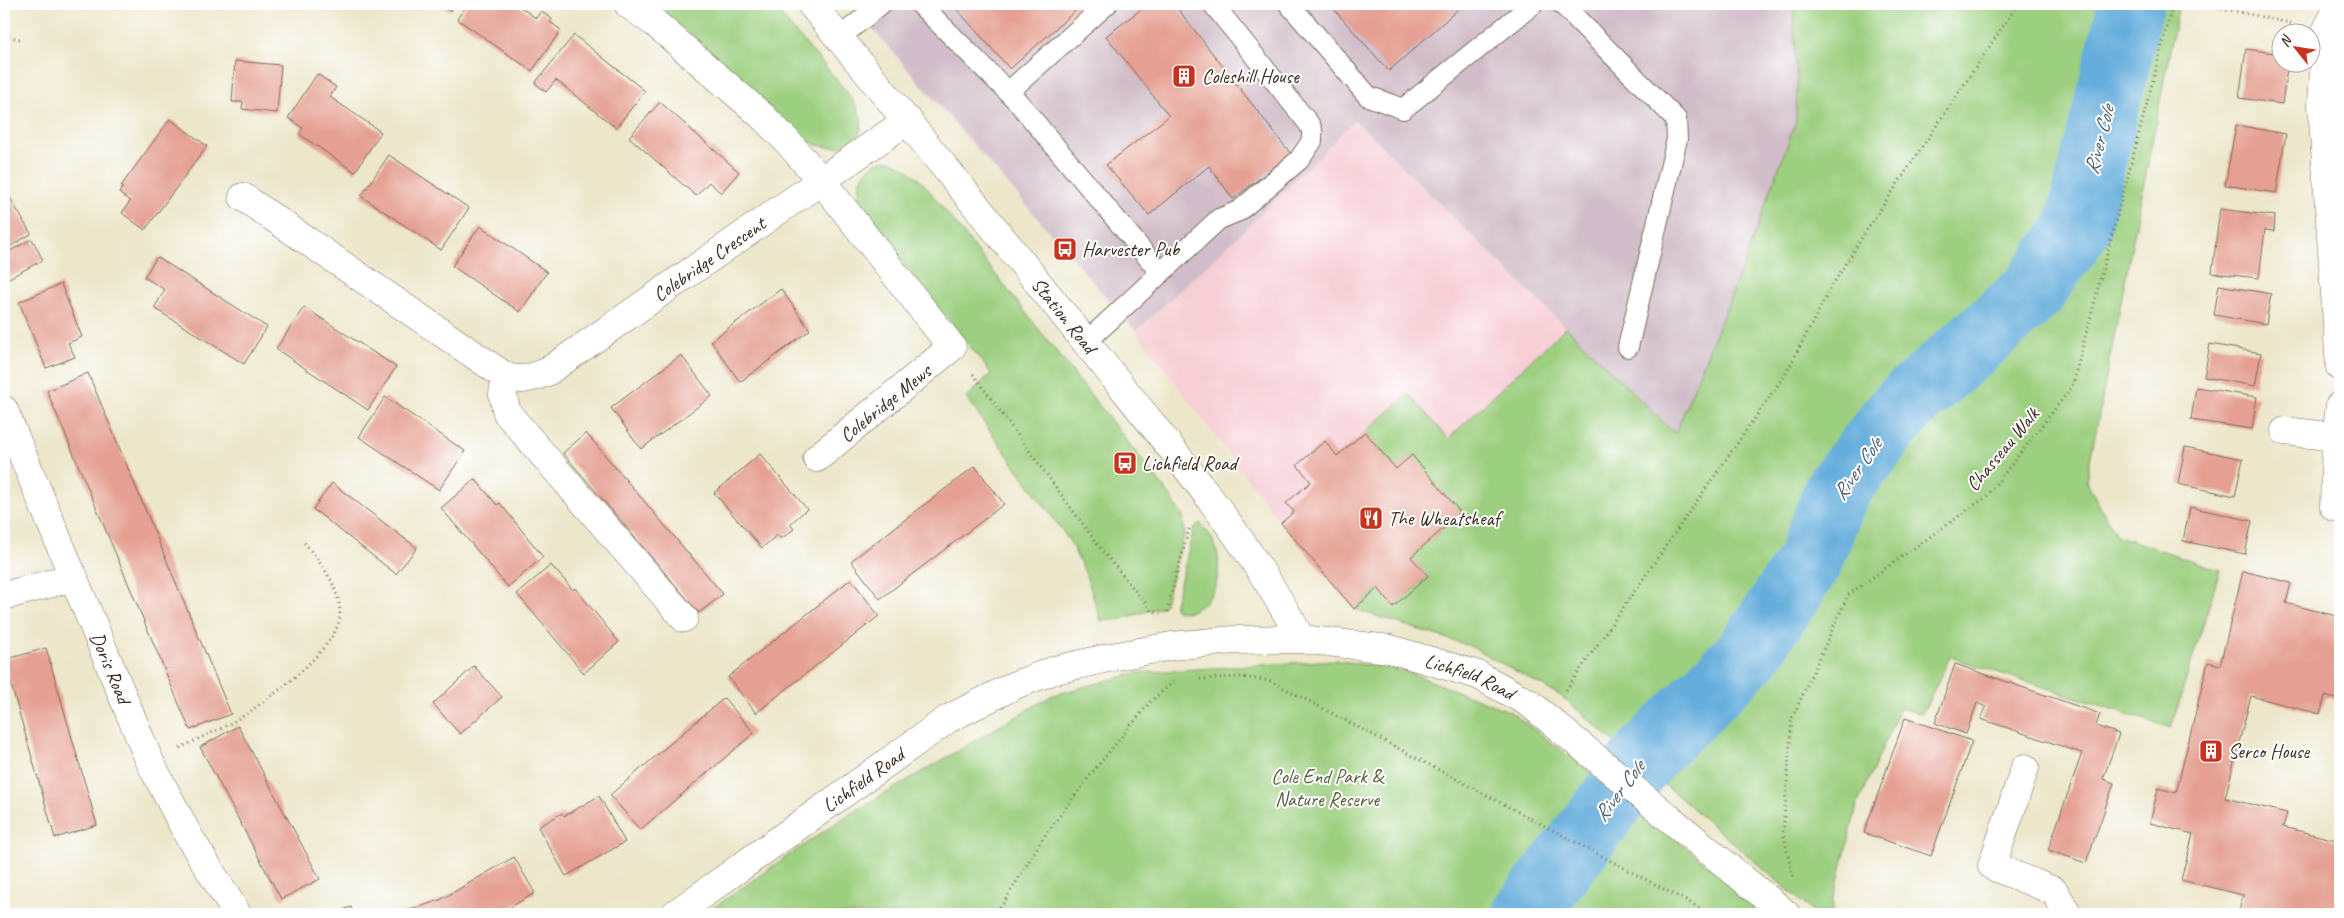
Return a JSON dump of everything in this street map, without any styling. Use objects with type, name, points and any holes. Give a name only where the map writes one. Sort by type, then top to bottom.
[{"type":"street","points":[[628,4],[656,24],[761,115],[820,180],[952,348]]},
{"type":"street","name":"Station Road","points":[[811,4],[908,120],[1210,499],[1242,541],[1281,602],[1301,639]]},
{"type":"street","points":[[2340,4],[2326,31],[2322,105],[2340,367]]},
{"type":"street","name":"Colebridge Crescent","points":[[243,197],[505,376],[516,380],[530,379],[547,372],[908,120]]},
{"type":"street","name":"Colebridge Mews","points":[[817,458],[952,348]]},
{"type":"street","points":[[505,376],[503,395],[507,413],[684,618]]},
{"type":"street","points":[[2334,507],[2336,438],[2340,405]]},
{"type":"street","name":"Doris Road","points":[[4,410],[150,762],[188,835],[237,914]]},
{"type":"street","points":[[2285,431],[2336,438]]},
{"type":"street","points":[[4,596],[74,577]]},
{"type":"street","name":"Lichfield Road","points":[[675,914],[900,751],[948,719],[983,700],[1055,670],[1112,657],[1172,646],[1234,640],[1301,639],[1390,649],[1478,674],[1529,703],[1786,914]]},
{"type":"street","points":[[2025,768],[1992,866],[2054,892],[2068,914]]},
{"type":"lane","points":[[839,38],[882,4]]},
{"type":"lane","points":[[920,4],[1008,92],[1161,273]]},
{"type":"lane","points":[[1008,92],[1107,4]]},
{"type":"lane","points":[[1086,342],[1219,219],[1239,211],[1299,160],[1312,141],[1312,130],[1309,124],[1213,4]]},
{"type":"lane","points":[[1289,4],[1368,96],[1403,109],[1533,4]]},
{"type":"lane","points":[[1562,4],[1676,119],[1677,139],[1628,347]]},
{"type":"path","points":[[1561,696],[1786,372],[1830,289],[1860,240],[2018,4]]},
{"type":"path","name":"Chasseau Walk","points":[[1795,885],[1783,833],[1792,718],[1848,595],[1986,497],[2072,387],[2173,4]]},
{"type":"path","points":[[2202,4],[2326,31]]},
{"type":"path","points":[[4,36],[20,39]]},
{"type":"path","points":[[952,348],[984,387],[1104,553],[1151,610],[1168,618],[1170,597],[1191,523],[1210,499]]},
{"type":"path","points":[[150,762],[237,720],[278,691],[330,640],[339,625],[338,600],[329,575],[303,542]]},
{"type":"path","points":[[992,914],[1007,897],[1043,838],[1095,769],[1151,701],[1177,680],[1172,646]]},
{"type":"path","points":[[1195,679],[1241,677],[1271,681],[1711,914]]},
{"type":"shaded area","points":[[851,4],[1793,4],[1797,82],[1796,121],[1745,261],[1675,435],[1355,120],[1246,229],[1136,331]]},
{"type":"shaded area","points":[[1355,120],[1675,435],[1481,627],[1354,609],[1281,523],[1136,331],[1246,229]]},
{"type":"green space","points":[[654,4],[771,4],[853,100],[861,117],[861,130],[859,134],[848,144],[836,147],[817,145],[800,137],[710,50]]},
{"type":"green space","points":[[1793,4],[2179,4],[2086,481],[2116,535],[2220,570],[2171,728],[1950,657],[1922,714],[1900,708],[1857,806],[1833,900],[1832,914],[1816,914],[1561,696],[1470,646],[1354,609],[1378,588],[1394,606],[1428,577],[1411,557],[1461,513],[1412,456],[1396,469],[1365,432],[1409,394],[1448,439],[1566,327],[1675,434],[1745,261],[1796,121],[1797,82]]},
{"type":"green space","points":[[885,160],[902,166],[924,184],[1169,494],[1183,517],[1185,532],[1164,606],[1122,619],[1101,621],[1085,572],[1069,540],[966,398],[991,373],[861,210],[858,194],[861,179],[870,167]]},
{"type":"green space","points":[[1200,523],[1215,545],[1218,563],[1217,581],[1214,590],[1203,604],[1187,612],[1181,612],[1174,608],[1194,528]]},
{"type":"green space","name":"Cole End Park & Nature Reserve","points":[[1335,660],[1405,671],[1509,711],[1631,802],[1767,914],[704,914],[843,818],[1053,695],[1136,673]]},
{"type":"building","points":[[437,4],[454,4],[450,11]]},
{"type":"building","points":[[468,4],[516,4],[536,18],[541,11],[552,19],[550,22],[561,30],[532,71],[457,19]]},
{"type":"building","points":[[952,4],[1083,4],[1010,69]]},
{"type":"building","name":"Coleshill House","points":[[1148,4],[1174,4],[1291,154],[1233,199],[1209,166],[1149,215],[1106,165],[1169,116],[1106,36]]},
{"type":"building","points":[[1329,4],[1464,4],[1389,71]]},
{"type":"building","points":[[2264,4],[2293,4],[2292,9]]},
{"type":"building","points":[[574,35],[645,91],[616,128],[556,80],[546,92],[535,83]]},
{"type":"building","points":[[2246,49],[2272,53],[2272,72],[2287,72],[2282,104],[2239,98]]},
{"type":"building","points":[[235,61],[281,65],[277,113],[242,109],[243,102],[232,102]]},
{"type":"building","points":[[317,74],[336,87],[330,97],[381,132],[355,172],[299,134],[303,128],[288,118]]},
{"type":"building","points":[[660,102],[739,172],[721,193],[709,182],[696,196],[629,137]]},
{"type":"building","points":[[170,119],[207,146],[145,230],[122,213],[130,201],[119,193],[123,187],[121,186]]},
{"type":"building","points":[[2236,125],[2286,134],[2276,193],[2225,185]]},
{"type":"building","points":[[389,155],[469,208],[441,250],[361,196]]},
{"type":"building","points":[[4,187],[31,234],[4,250]]},
{"type":"building","points":[[2220,209],[2275,216],[2274,231],[2265,230],[2259,278],[2212,273]]},
{"type":"building","points":[[480,226],[547,272],[520,312],[452,266]]},
{"type":"building","points":[[32,239],[43,260],[9,278],[4,268],[4,254]]},
{"type":"building","points":[[157,257],[267,327],[244,364],[154,308],[165,290],[144,277]]},
{"type":"building","points":[[61,284],[82,337],[68,343],[75,357],[46,368],[19,302]]},
{"type":"building","points":[[2219,285],[2271,294],[2266,324],[2214,315]]},
{"type":"building","points":[[781,289],[810,330],[740,382],[711,341]]},
{"type":"building","points":[[304,307],[396,367],[368,410],[276,349]]},
{"type":"building","points":[[2210,344],[2261,353],[2255,386],[2204,377]]},
{"type":"building","points":[[681,355],[712,396],[641,449],[611,408]]},
{"type":"building","points":[[88,373],[231,714],[190,730],[47,391]]},
{"type":"building","points":[[2196,387],[2257,397],[2252,429],[2191,420]]},
{"type":"building","points":[[385,397],[465,451],[439,490],[359,437]]},
{"type":"building","name":"The Wheatsheaf","points":[[1365,432],[1396,469],[1412,455],[1461,513],[1411,557],[1428,576],[1393,607],[1378,588],[1354,609],[1281,523],[1294,512],[1286,503],[1311,482],[1297,465],[1325,441],[1337,456]]},
{"type":"building","points":[[586,433],[723,594],[699,613],[563,453]]},
{"type":"building","points":[[2185,447],[2243,459],[2235,496],[2178,484]]},
{"type":"building","points":[[760,454],[807,509],[790,524],[794,529],[781,539],[777,535],[762,548],[714,493]]},
{"type":"building","points":[[975,466],[1004,504],[880,599],[851,561]]},
{"type":"building","points":[[475,479],[497,505],[500,503],[543,557],[508,587],[441,508]]},
{"type":"building","points":[[332,483],[417,548],[396,574],[313,509]]},
{"type":"building","points":[[2190,507],[2252,521],[2245,554],[2183,541]]},
{"type":"building","points":[[551,565],[573,590],[575,588],[619,642],[584,673],[517,594]]},
{"type":"building","name":"Serco House","points":[[2243,571],[2291,583],[2286,603],[2340,617],[2340,700],[2325,696],[2320,714],[2251,696],[2225,798],[2287,813],[2283,827],[2340,841],[2340,914],[2253,914],[2239,911],[2243,895],[2181,880],[2193,834],[2150,823],[2158,788],[2176,793],[2208,662],[2220,665]]},
{"type":"building","points":[[851,579],[879,616],[756,713],[728,677]]},
{"type":"building","points":[[46,648],[97,825],[55,838],[4,660]]},
{"type":"building","points":[[1955,664],[2100,714],[2096,726],[2119,734],[2103,779],[2114,783],[2086,863],[2048,850],[2082,753],[1981,719],[1986,707],[1977,703],[1966,734],[1935,723]]},
{"type":"building","points":[[474,666],[502,697],[460,734],[433,704]]},
{"type":"building","points":[[724,698],[754,733],[640,830],[610,795]]},
{"type":"building","points":[[1905,718],[1972,741],[1931,856],[1864,833]]},
{"type":"building","points":[[238,726],[320,879],[281,899],[200,747]]},
{"type":"building","points":[[599,796],[625,842],[566,876],[538,827],[562,813],[564,816]]},
{"type":"building","points":[[514,857],[535,893],[499,914],[399,914],[440,900]]},
{"type":"building","points":[[351,907],[353,914],[331,914]]},
{"type":"waterway","name":"River Cole","points":[[1525,914],[1648,753],[1748,654],[1809,562],[1837,490],[1904,405],[2032,293],[2077,229],[2131,4]]},
{"type":"place","name":"Coleshill House","points":[[1184,76]]},
{"type":"place","name":"Harvester Pub","points":[[1065,249]]},
{"type":"place","name":"Lichfield Road","points":[[1125,463]]},
{"type":"place","name":"The Wheatsheaf","points":[[1371,518]]},
{"type":"place","name":"Serco House","points":[[2211,751]]}]
